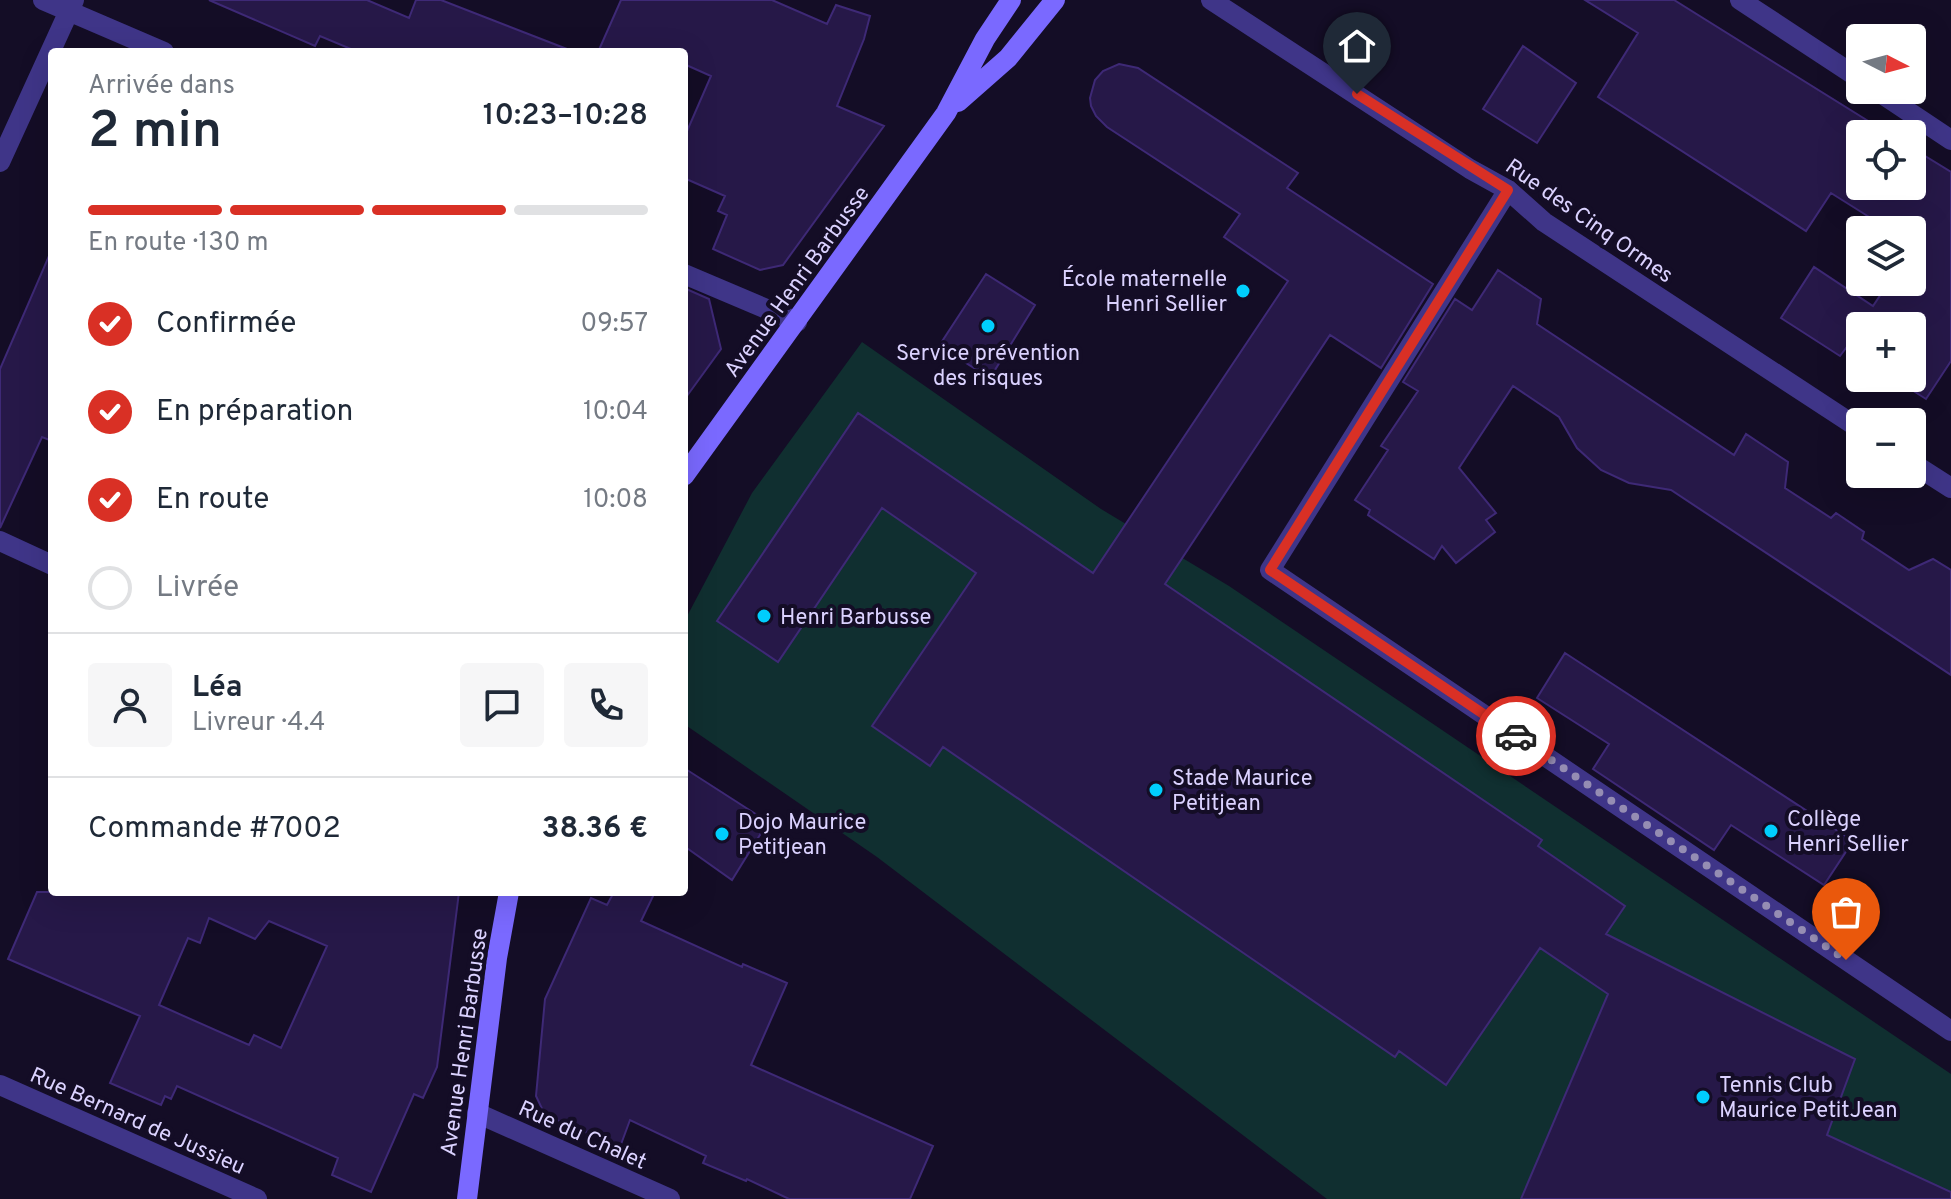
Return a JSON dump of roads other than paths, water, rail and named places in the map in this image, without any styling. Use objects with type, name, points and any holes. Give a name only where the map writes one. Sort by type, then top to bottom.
[{"type":"street","points":[[43,0],[71,6],[156,48]]},
{"type":"street","name":"Avenue Henri Barbusse","points":[[688,471],[946,113],[985,39],[1011,0]]},
{"type":"street","name":"Avenue Henri Barbusse","points":[[946,113],[1008,58],[1055,0]]},
{"type":"street","name":"Rue des Cinq Ormes","points":[[1211,0],[1470,169],[1508,190],[1544,222],[1846,420]]},
{"type":"street","points":[[1740,0],[1846,70]]},
{"type":"street","points":[[52,48],[71,6]]},
{"type":"street","points":[[0,162],[48,57]]},
{"type":"street","points":[[1897,104],[1951,140]]},
{"type":"street","points":[[1508,190],[1270,570],[1951,1031]]},
{"type":"street","points":[[688,276],[797,322]]},
{"type":"street","points":[[1926,472],[1951,488]]},
{"type":"street","points":[[0,541],[48,563]]},
{"type":"street","name":"Avenue Henri Barbusse","points":[[467,1199],[497,958],[508,896]]},
{"type":"street","name":"Rue Bernard de Jussieu","points":[[0,1085],[257,1199]]},
{"type":"street","name":"Rue du Chalet","points":[[477,1113],[670,1199]]},
{"type":"place","name":"École maternelle Henri Sellier","points":[[1243,291]]},
{"type":"place","name":"Service prévention des risques","points":[[988,326]]},
{"type":"place","name":"Henri Barbusse","points":[[764,616]]},
{"type":"place","name":"Stade Maurice Petitjean","points":[[1156,790]]},
{"type":"place","name":"Collège Henri Sellier","points":[[1771,831]]},
{"type":"place","name":"Dojo Maurice Petitjean","points":[[722,834]]},
{"type":"place","name":"Tennis Club Maurice PetitJean","points":[[1703,1097]]}]
